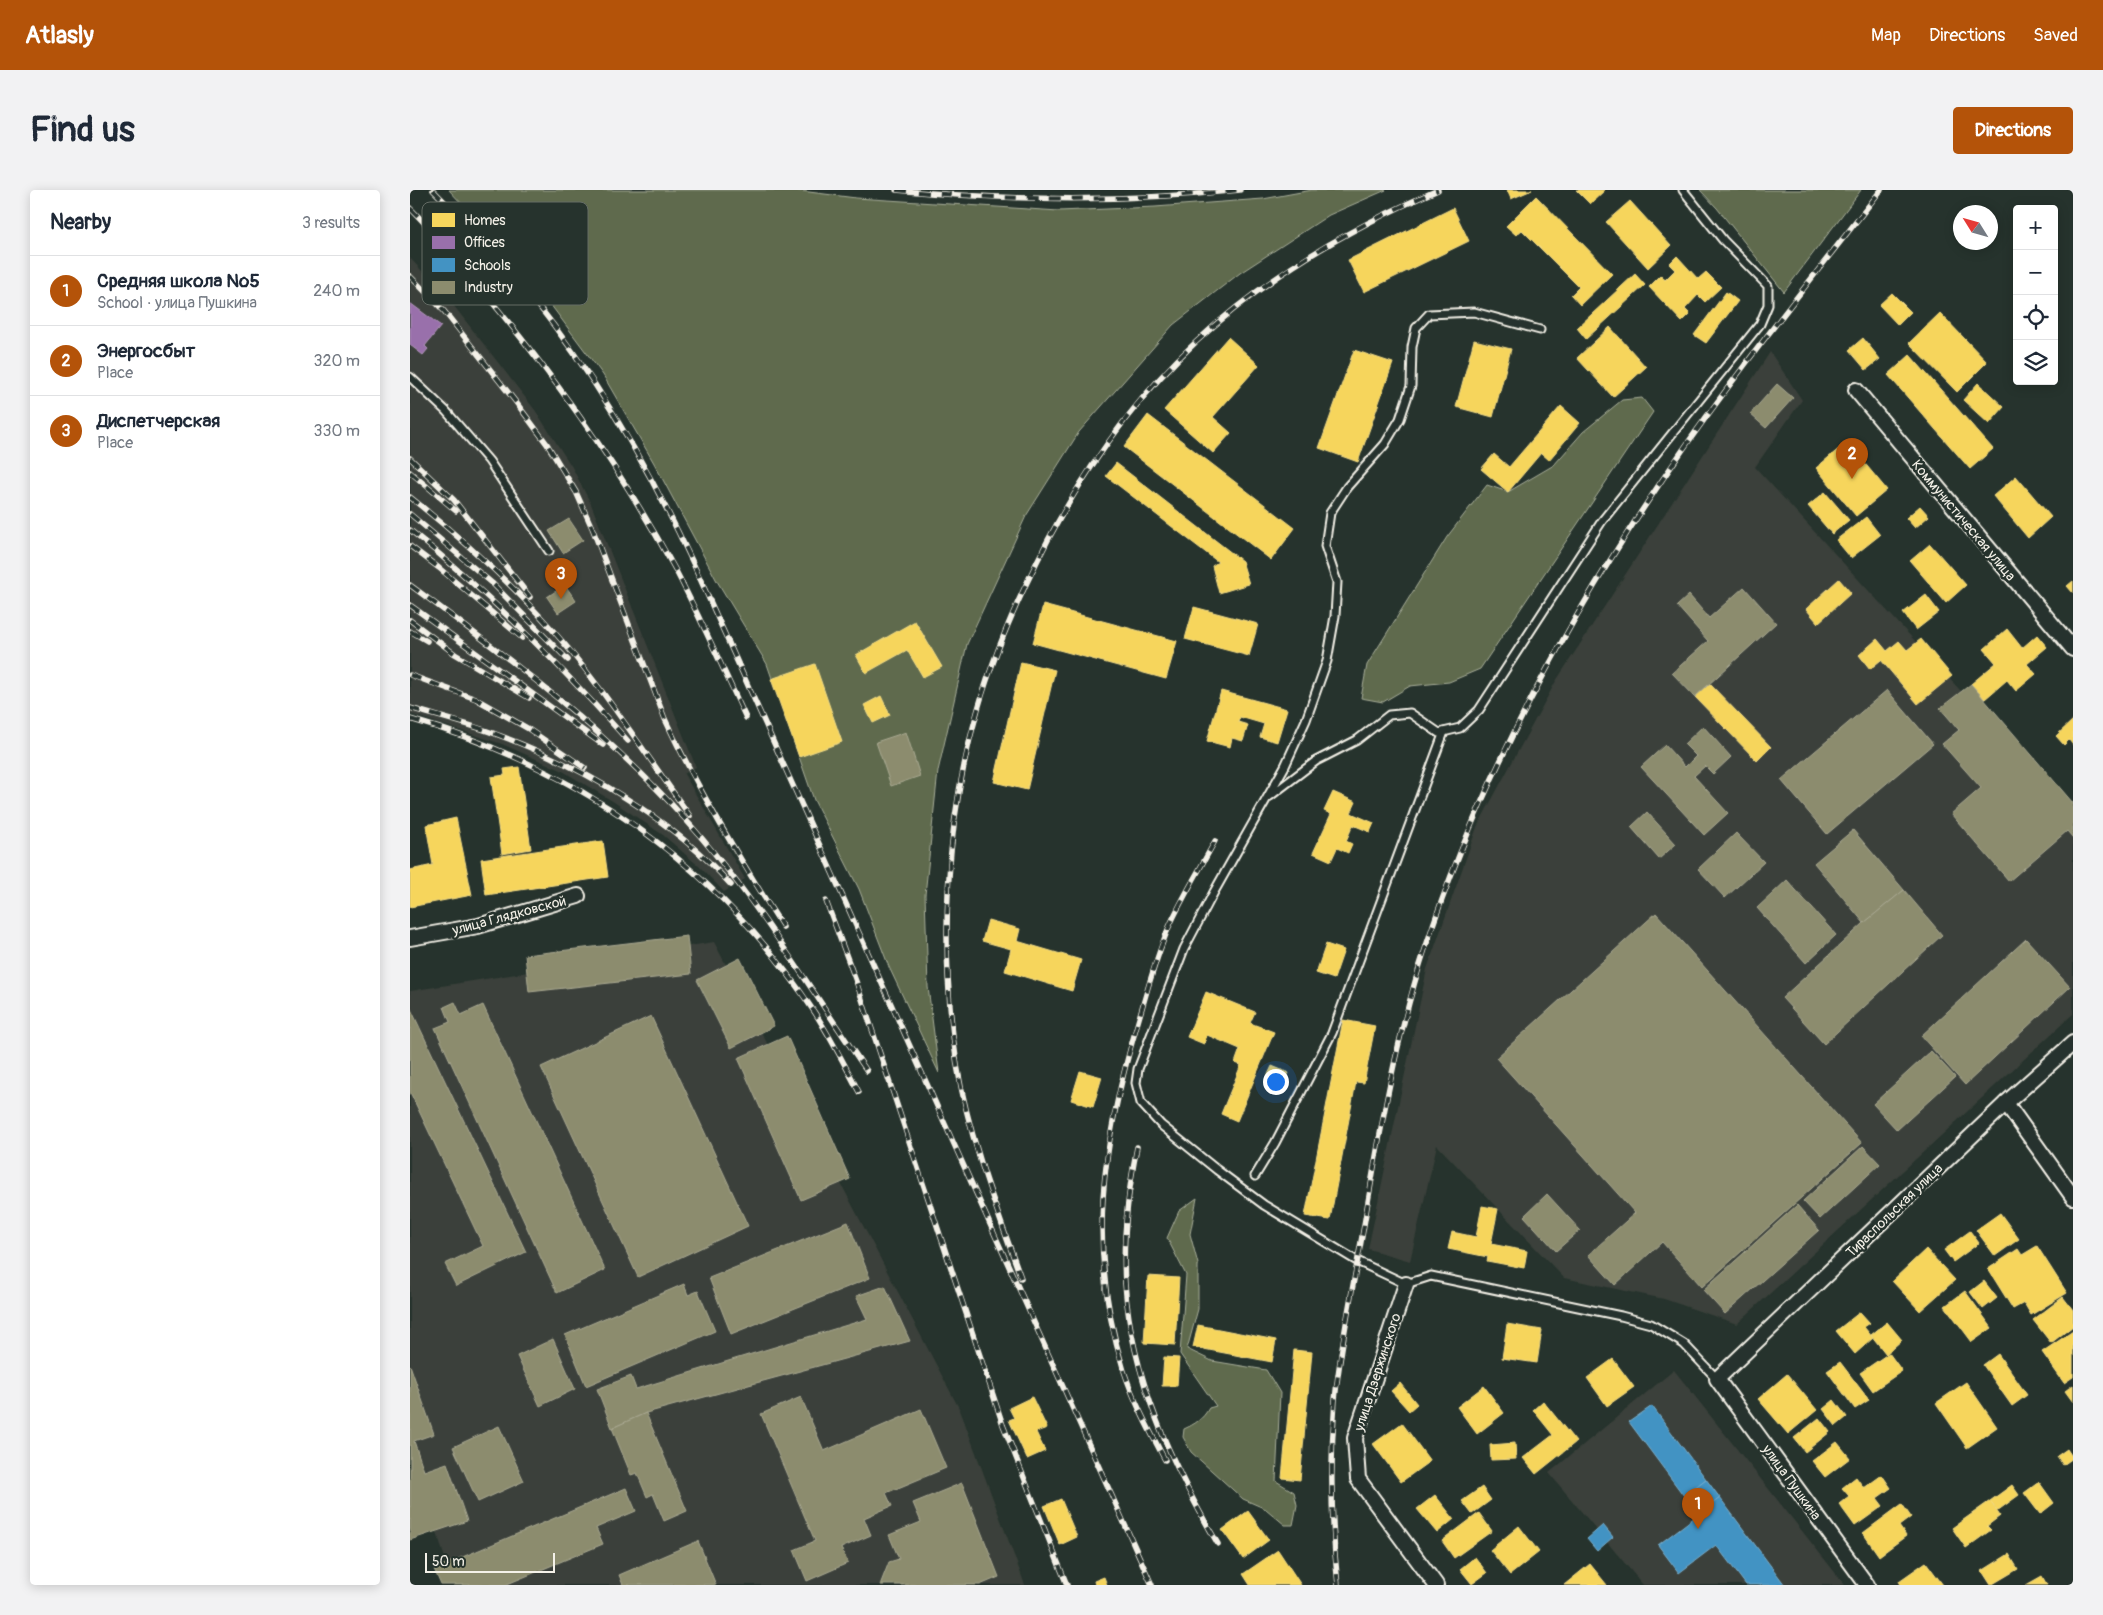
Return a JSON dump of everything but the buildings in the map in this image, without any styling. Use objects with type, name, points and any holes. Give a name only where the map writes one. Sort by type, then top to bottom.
[{"type":"street","name":"Коммунистическая улица","points":[[1856,390],[2073,649]]},
{"type":"street","name":"улица Глядковской","points":[[410,938],[478,926],[578,896]]},
{"type":"street","name":"Тираспольская улица","points":[[1717,1379],[2006,1102],[2073,1043]]},
{"type":"street","points":[[2006,1102],[2073,1197]]},
{"type":"street","name":"улица Дзержинского","points":[[1406,1284],[1355,1438],[1358,1479],[1436,1585]]},
{"type":"street","name":"улица Пушкина","points":[[1717,1379],[1867,1585]]},
{"type":"lane","points":[[1268,798],[1316,761],[1357,740],[1389,715],[1410,713],[1439,733],[1460,728],[1480,710],[1602,521],[1760,324],[1766,313],[1769,296],[1768,286],[1723,240],[1683,190]]},
{"type":"lane","points":[[1540,330],[1474,312],[1429,314],[1416,328],[1412,347],[1411,386],[1400,418],[1385,444],[1347,487],[1330,513],[1325,546],[1337,582],[1332,637],[1327,661],[1306,720],[1296,745],[1268,798],[1184,949],[1138,1069],[1137,1093],[1141,1103],[1161,1125],[1264,1206],[1358,1261],[1406,1284],[1431,1276],[1622,1316],[1651,1324],[1684,1344],[1717,1379]]},
{"type":"lane","points":[[410,377],[446,411],[489,460],[549,551]]},
{"type":"lane","points":[[1255,1176],[1275,1143],[1332,1033],[1444,732]]},
{"type":"shaded area","points":[[410,258],[422,271],[422,305],[453,305],[535,410],[572,467],[591,504],[696,767],[684,774],[745,879],[724,892],[701,868],[663,835],[561,770],[502,744],[410,714]]},
{"type":"shaded area","points":[[1770,352],[1802,400],[1755,467],[2073,813],[2073,1014],[1737,1324],[1664,1299],[1564,1278],[1437,1145],[1410,1261],[1368,1249],[1427,969],[1477,827],[1556,681]]},
{"type":"shaded area","points":[[714,942],[960,1410],[1025,1585],[453,1585],[410,1444],[410,991]]},
{"type":"shaded area","points":[[1674,1370],[1845,1585],[1643,1585],[1549,1473]]},
{"type":"green space","points":[[449,190],[793,190],[856,198],[1059,211],[1155,207],[1263,199],[1312,190],[1386,190],[1329,215],[1240,273],[1173,325],[1079,432],[1026,516],[967,644],[938,771],[925,895],[928,987],[939,1073],[889,967],[859,889],[814,800],[767,664],[717,581],[654,463],[603,375],[551,305],[588,305],[588,202],[460,202]]},
{"type":"green space","points":[[1700,190],[1861,190],[1784,292],[1717,208]]},
{"type":"green space","points":[[1642,398],[1653,412],[1480,669],[1449,682],[1410,686],[1383,702],[1361,698],[1367,665],[1447,537],[1487,485],[1508,492],[1554,465],[1583,432],[1622,400]]},
{"type":"green space","points":[[1197,1198],[1190,1234],[1198,1264],[1198,1309],[1187,1349],[1212,1361],[1266,1370],[1280,1393],[1276,1481],[1294,1492],[1297,1505],[1293,1525],[1285,1525],[1266,1509],[1243,1499],[1191,1452],[1183,1437],[1184,1429],[1198,1421],[1209,1408],[1216,1406],[1180,1354],[1186,1275],[1167,1238],[1179,1211]]},
{"type":"railway","points":[[433,190],[445,202]]},
{"type":"railway","points":[[896,190],[939,194],[1068,199],[1154,197],[1240,190]]},
{"type":"railway","points":[[1021,1278],[984,1173],[962,1092],[951,1021],[948,976],[948,886],[958,796],[978,709],[1000,644],[1038,560],[1079,486],[1133,410],[1174,364],[1223,318],[1280,275],[1341,237],[1438,190]]},
{"type":"railway","points":[[1338,1585],[1334,1539],[1332,1469],[1333,1423],[1341,1356],[1376,1155],[1397,1049],[1415,980],[1450,879],[1506,748],[1573,621],[1610,560],[1712,409],[1881,190]]},
{"type":"railway","points":[[410,208],[422,221]]},
{"type":"railway","points":[[410,276],[422,288]]},
{"type":"railway","points":[[438,305],[547,444],[576,492],[593,530],[665,719],[721,825],[783,927]]},
{"type":"railway","points":[[494,305],[561,391],[633,497],[676,571],[746,718]]},
{"type":"railway","points":[[538,305],[589,375],[612,412],[655,486],[693,563],[1152,1585]]},
{"type":"railway","points":[[410,458],[454,500],[530,597]]},
{"type":"railway","points":[[410,472],[456,511]]},
{"type":"railway","points":[[410,497],[492,568],[560,638],[618,713],[690,816]]},
{"type":"railway","points":[[410,514],[492,583],[568,660]]},
{"type":"railway","points":[[410,530],[468,579],[524,631],[628,741]]},
{"type":"railway","points":[[410,546],[522,638]]},
{"type":"railway","points":[[410,585],[554,695],[622,755],[686,820],[711,849],[758,911],[867,1071]]},
{"type":"railway","points":[[410,605],[603,745]]},
{"type":"railway","points":[[410,620],[455,654],[529,698]]},
{"type":"railway","points":[[410,631],[427,641]]},
{"type":"railway","points":[[410,675],[476,699],[527,728],[585,768]]},
{"type":"railway","points":[[410,708],[501,736],[532,748],[594,779],[654,817],[708,861],[731,885]]},
{"type":"railway","points":[[410,719],[472,739],[531,765],[587,794],[640,829],[689,868],[735,912],[777,960],[821,1022],[859,1092]]},
{"type":"railway","points":[[1165,1460],[1128,1383],[1112,1326],[1105,1282],[1102,1239],[1103,1197],[1107,1154],[1115,1112],[1151,976],[1174,916],[1215,841]]},
{"type":"railway","points":[[826,901],[857,984],[1003,1425],[1067,1585]]},
{"type":"railway","points":[[1137,1147],[1128,1198],[1124,1250],[1129,1319],[1136,1353],[1156,1419],[1185,1483],[1218,1544]]},
{"type":"place","name":"Энергосбыт","points":[[1852,479]]},
{"type":"place","name":"Диспетчерская","points":[[561,599]]},
{"type":"place","name":"Средняя школа №5","points":[[1698,1529]]}]
